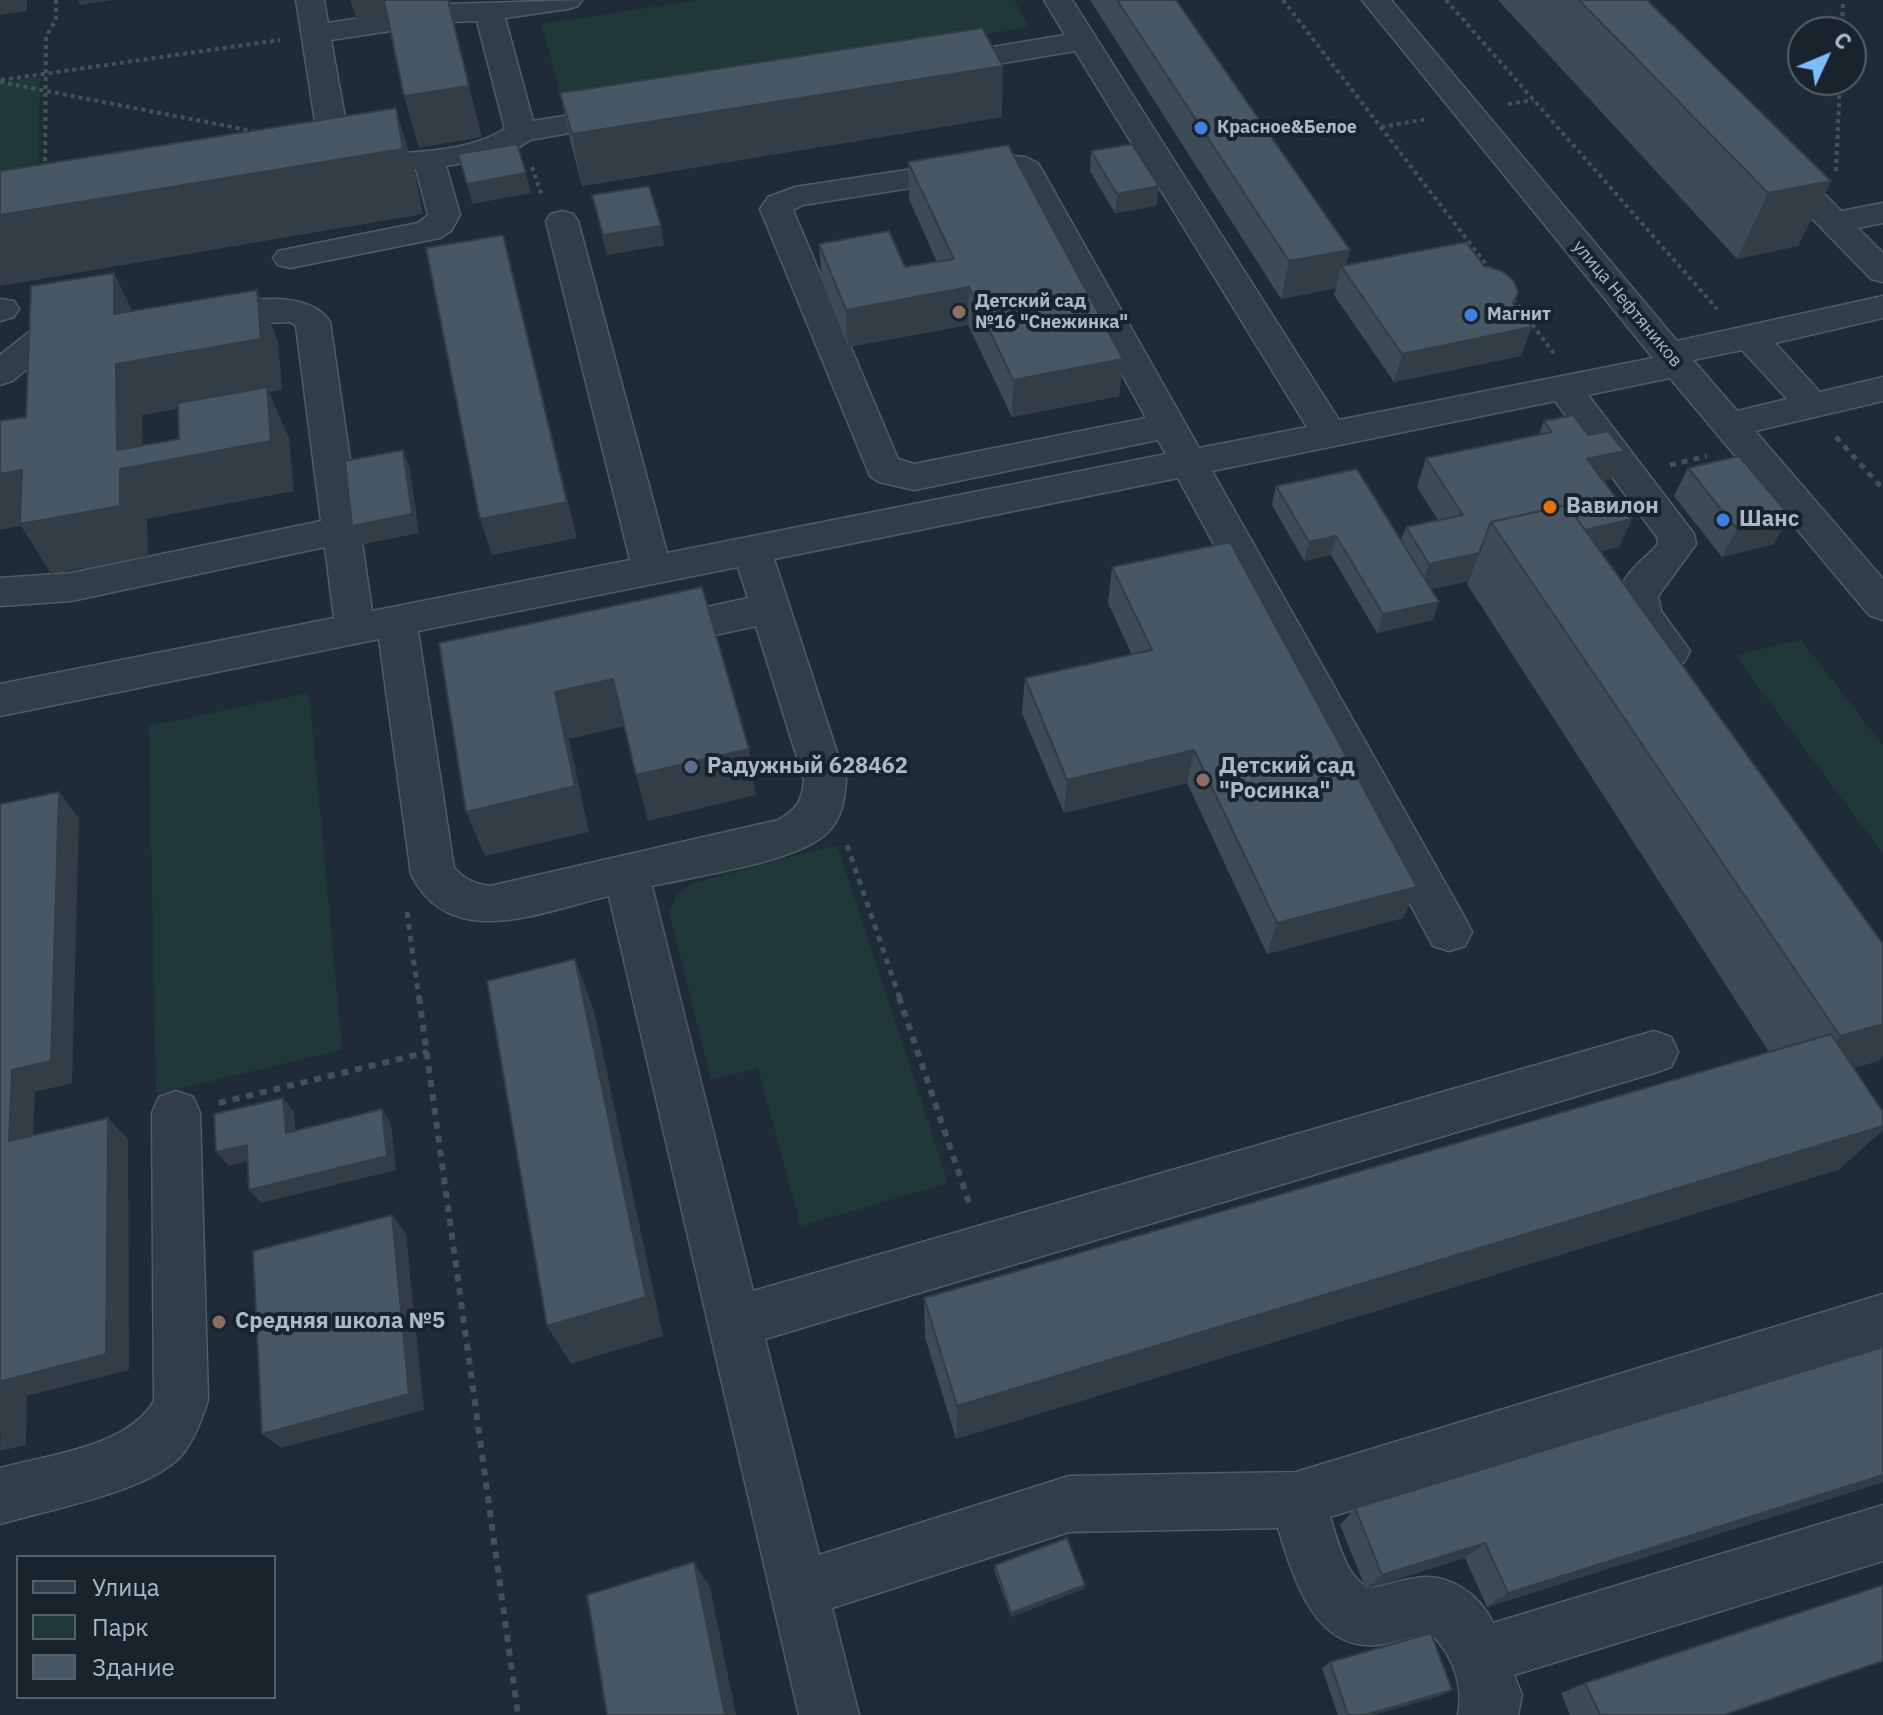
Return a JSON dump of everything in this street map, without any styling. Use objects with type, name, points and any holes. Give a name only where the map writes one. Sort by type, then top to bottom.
[{"type":"street","points":[[310,0],[315,34],[322,168],[429,159],[496,148],[521,132],[646,112]]},
{"type":"street","points":[[315,34],[450,13],[489,12],[568,0]]},
{"type":"street","points":[[1058,0],[1331,436]]},
{"type":"street","name":"улица Нефтяников","points":[[1376,0],[1674,360],[1883,605]]},
{"type":"street","points":[[489,12],[521,132]]},
{"type":"street","points":[[911,69],[1083,41]]},
{"type":"street","points":[[1758,144],[1883,272]]},
{"type":"street","points":[[290,258],[428,231],[440,224],[444,215],[429,159]]},
{"type":"street","points":[[1167,426],[914,477],[892,473],[883,467],[776,209],[779,204],[795,197],[1014,164],[1027,170],[1449,932]]},
{"type":"street","points":[[1835,222],[1883,213]]},
{"type":"street","points":[[562,221],[652,569]]},
{"type":"street","points":[[0,700],[1565,389],[1747,337],[1883,307]]},
{"type":"street","points":[[182,314],[292,311],[305,315],[313,322],[355,629]]},
{"type":"street","points":[[0,373],[55,332],[110,321]]},
{"type":"street","points":[[1747,337],[1811,407]]},
{"type":"street","points":[[1565,389],[1675,534],[1677,544],[1671,556],[1639,586],[1636,594],[1638,606],[1692,682]]},
{"type":"street","points":[[1730,425],[1883,389]]},
{"type":"street","points":[[0,592],[71,587],[342,530]]},
{"type":"street","points":[[396,620],[421,683],[433,874],[444,889],[464,902],[490,905],[627,876],[789,836],[814,822],[824,800],[825,780],[752,550]]},
{"type":"street","points":[[619,641],[771,608]]},
{"type":"street","points":[[627,876],[829,1715]]},
{"type":"street","points":[[735,1322],[1654,1052]]},
{"type":"street","points":[[0,1496],[129,1458],[150,1448],[166,1433],[176,1417],[181,1400],[176,1113]]},
{"type":"street","points":[[800,1590],[1069,1504],[1296,1500],[1883,1320]]},
{"type":"street","points":[[1296,1500],[1331,1589],[1345,1608],[1359,1616],[1376,1617],[1422,1604],[1437,1604],[1464,1626],[1492,1695],[1488,1715]]},
{"type":"street","points":[[1478,1657],[1883,1533]]},
{"type":"path","points":[[45,184],[46,36],[56,20],[56,0]]},
{"type":"path","points":[[1283,0],[1496,277]]},
{"type":"path","points":[[1446,0],[1747,337]]},
{"type":"path","points":[[0,82],[315,34]]},
{"type":"path","points":[[0,82],[258,132]]},
{"type":"path","points":[[1835,222],[1839,96]]},
{"type":"path","points":[[521,132],[544,204],[562,221]]},
{"type":"path","points":[[1505,290],[1563,365],[1565,389]]},
{"type":"path","points":[[1811,407],[1883,489]]},
{"type":"path","points":[[825,780],[985,1248]]},
{"type":"path","points":[[405,899],[518,1715]]},
{"type":"path","points":[[176,1113],[428,1052]]},
{"type":"green space","points":[[699,0],[1014,0],[1030,27],[564,103],[541,24]]},
{"type":"green space","points":[[40,77],[38,188],[0,194],[0,83]]},
{"type":"green space","points":[[1801,640],[1883,745],[1883,854],[1735,655]]},
{"type":"green space","points":[[309,693],[342,1050],[156,1094],[149,726]]},
{"type":"green space","points":[[837,845],[948,1183],[801,1226],[758,1068],[711,1080],[669,911],[678,894],[692,883]]},
{"type":"building","points":[[384,0],[448,0],[469,86],[404,96]]},
{"type":"building","points":[[1117,0],[1176,0],[1350,250],[1289,261]]},
{"type":"building","points":[[1579,0],[1647,0],[1831,181],[1768,193]]},
{"type":"building","points":[[982,28],[1003,66],[572,134],[560,93]]},
{"type":"building","points":[[396,108],[403,149],[0,215],[0,171]]},
{"type":"building","points":[[517,144],[526,173],[467,184],[458,154]]},
{"type":"building","points":[[1132,144],[1159,186],[1117,194],[1091,151]]},
{"type":"building","points":[[1008,145],[1123,359],[1013,380],[969,287],[846,310],[819,244],[889,231],[905,267],[954,259],[908,162]]},
{"type":"building","points":[[649,186],[661,226],[603,235],[592,195]]},
{"type":"building","points":[[503,235],[567,502],[480,519],[426,248]]},
{"type":"building","points":[[1466,242],[1484,266],[1502,271],[1514,281],[1518,293],[1513,303],[1532,327],[1402,354],[1341,266]]},
{"type":"building","points":[[114,273],[114,314],[257,290],[261,339],[116,364],[117,450],[179,439],[178,403],[267,387],[271,441],[120,469],[120,506],[20,524],[22,470],[0,474],[0,421],[26,417],[31,286]]},
{"type":"building","points":[[1573,415],[1588,435],[1608,431],[1624,451],[1587,459],[1632,519],[1585,530],[1567,505],[1491,522],[1479,553],[1429,564],[1406,527],[1463,515],[1426,458],[1552,432],[1544,421]]},
{"type":"building","points":[[403,450],[412,514],[352,526],[345,461]]},
{"type":"building","points":[[1739,456],[1790,516],[1737,529],[1688,468]]},
{"type":"building","points":[[1357,469],[1439,602],[1383,614],[1336,536],[1309,542],[1276,486]]},
{"type":"building","points":[[1567,505],[1883,944],[1883,1024],[1840,1036],[1491,522]]},
{"type":"building","points":[[1230,542],[1417,887],[1277,923],[1194,750],[1067,780],[1025,678],[1152,650],[1112,567]]},
{"type":"building","name":"Радужный 628462","points":[[702,587],[749,749],[636,775],[613,679],[555,692],[575,786],[466,812],[439,643]]},
{"type":"building","points":[[59,792],[51,1061],[12,1070],[9,1141],[108,1118],[106,1354],[2,1381],[0,1430],[0,804]]},
{"type":"building","points":[[575,959],[646,1297],[547,1326],[487,981]]},
{"type":"building","points":[[1831,1034],[1883,1112],[1883,1126],[957,1406],[924,1298]]},
{"type":"building","points":[[283,1098],[286,1133],[382,1109],[387,1156],[249,1190],[247,1145],[216,1152],[214,1114]]},
{"type":"building","points":[[392,1215],[409,1394],[262,1434],[253,1251]]},
{"type":"building","points":[[1883,1347],[1883,1475],[1508,1593],[1485,1543],[1382,1575],[1355,1508]]},
{"type":"building","points":[[1067,1538],[1085,1585],[1011,1613],[995,1565]]},
{"type":"building","points":[[694,1562],[725,1715],[607,1715],[587,1595]]},
{"type":"building","points":[[1883,1585],[1883,1661],[1724,1715],[1600,1715],[1585,1683]]},
{"type":"building","points":[[1431,1633],[1452,1690],[1365,1715],[1348,1715],[1330,1662]]},
{"type":"place","name":"Красное&Белое","points":[[1201,128]]},
{"type":"place","name":"Детский сад №16 \"Снежинка\"","points":[[959,312]]},
{"type":"place","name":"Магнит","points":[[1471,315]]},
{"type":"place","name":"Вавилон","points":[[1550,507]]},
{"type":"place","name":"Шанс","points":[[1723,520]]},
{"type":"place","name":"Радужный 628462","points":[[691,767]]},
{"type":"place","name":"Детский сад \"Росинка\"","points":[[1203,780]]},
{"type":"place","name":"Средняя школа №5","points":[[219,1322]]}]
